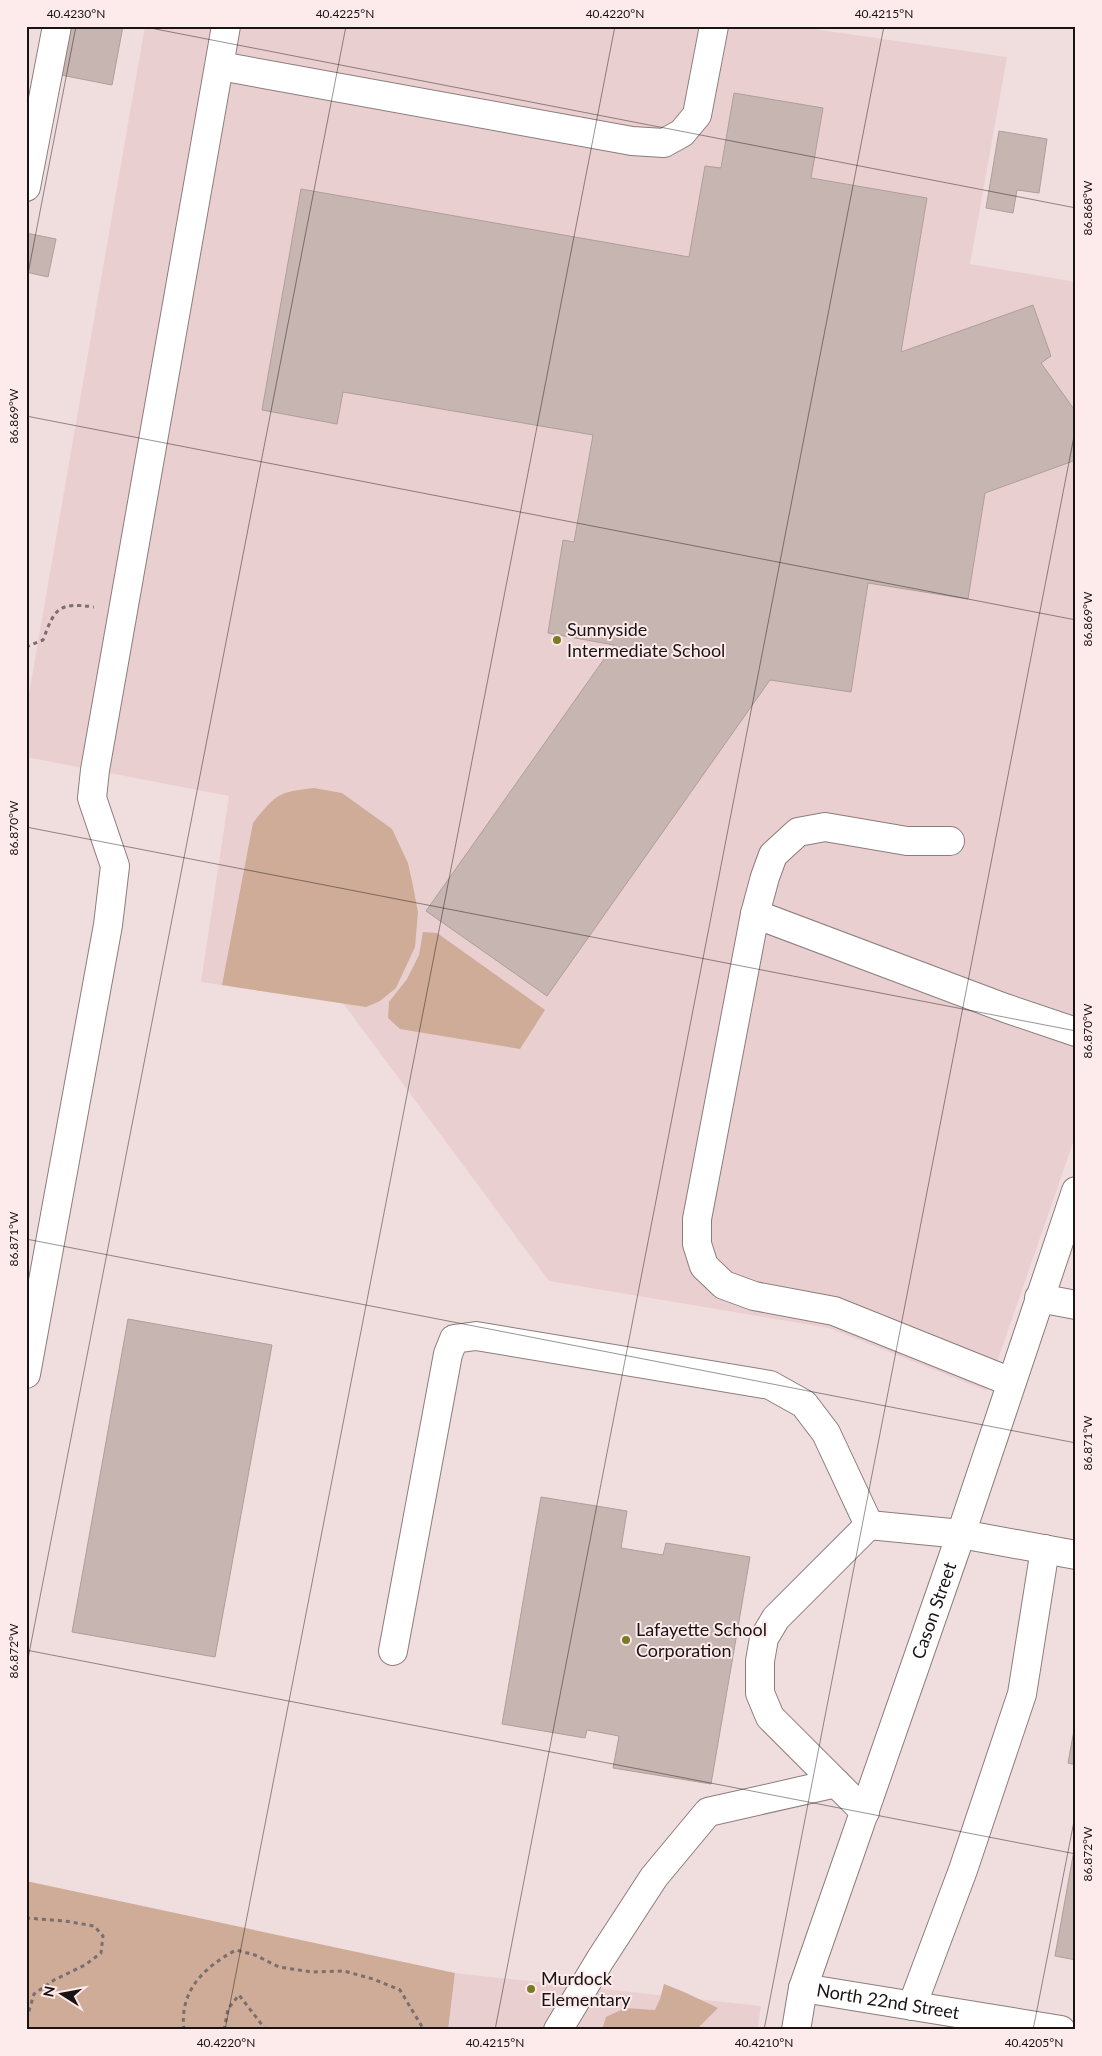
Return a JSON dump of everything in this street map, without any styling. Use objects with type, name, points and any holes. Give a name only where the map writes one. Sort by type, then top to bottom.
[{"type":"street","points":[[26,187],[57,26]]},
{"type":"street","points":[[26,1374],[108,925],[115,866],[92,798],[226,26]]},
{"type":"street","points":[[220,66],[632,141],[664,143],[682,133],[697,115],[714,26]]},
{"type":"street","points":[[950,841],[907,841],[825,828],[798,832],[773,855],[764,877],[755,914],[697,1219],[697,1244],[704,1266],[724,1285],[746,1294],[834,1311],[1011,1382]]},
{"type":"street","points":[[755,914],[1005,1008],[1076,1032]]},
{"type":"street","name":"Cason Street","points":[[796,2030],[803,1988],[865,1812],[1076,1191]]},
{"type":"street","points":[[1039,1298],[1076,1305]]},
{"type":"street","points":[[393,1651],[448,1354],[454,1339],[476,1336],[770,1385],[804,1404],[826,1433],[868,1525]]},
{"type":"street","points":[[868,1525],[960,1534],[1076,1555]]},
{"type":"street","points":[[865,1812],[770,1717],[760,1692],[760,1661],[764,1638],[776,1618],[868,1525]]},
{"type":"street","points":[[912,2006],[963,1870],[1022,1694],[1045,1549]]},
{"type":"street","points":[[558,2030],[600,1960],[654,1878],[708,1812],[836,1783]]},
{"type":"street","name":"North 22nd Street","points":[[803,1988],[1061,2030]]},
{"type":"path","points":[[26,647],[43,640],[52,615],[60,609],[75,605],[123,612]]},
{"type":"path","points":[[26,1918],[65,1920],[94,1926],[103,1936],[102,1953],[84,1965],[54,1980],[34,1994],[26,2021]]},
{"type":"path","points":[[184,2030],[182,2017],[186,1999],[195,1984],[217,1960],[236,1950],[255,1955],[279,1967],[312,1972],[344,1972],[373,1979],[391,1986],[400,1990],[424,2030]]},
{"type":"path","points":[[224,2030],[228,2009],[239,1995],[266,2030]]},
{"type":"shaded area","name":"Sunnyside Intermediate School","points":[[145,26],[793,26],[1007,57],[970,264],[1076,282],[1076,1134],[987,1391],[829,1328],[549,1281],[343,1003],[201,982],[229,796],[26,757],[26,711]]},
{"type":"shaded area","points":[[314,788],[342,793],[392,829],[408,863],[418,912],[415,947],[396,988],[380,1001],[366,1007],[222,985],[253,823],[267,806],[279,796],[293,791]]},
{"type":"shaded area","points":[[423,932],[437,933],[545,1010],[520,1049],[400,1029],[388,1018],[389,1002],[407,979],[419,955]]},
{"type":"shaded area","points":[[26,1881],[455,1973],[448,2030],[26,2030]]},
{"type":"shaded area","name":"Murdock Elementary","points":[[455,1973],[761,2006],[757,2030],[448,2030]]},
{"type":"shaded area","points":[[664,1984],[718,2008],[696,2030],[602,2030],[606,2017],[625,2008],[655,2010]]},
{"type":"building","points":[[70,26],[123,26],[112,85],[61,75]]},
{"type":"building","points":[[734,93],[823,108],[811,178],[927,198],[901,352],[1033,305],[1051,356],[1041,363],[1076,412],[1076,460],[985,493],[968,599],[868,583],[851,692],[770,680],[547,996],[426,911],[614,645],[548,633],[563,540],[574,542],[593,435],[343,392],[337,424],[262,410],[301,189],[689,257],[705,166],[721,168]]},
{"type":"building","points":[[999,131],[1047,139],[1039,193],[1017,190],[1013,213],[986,208]]},
{"type":"building","points":[[26,233],[56,239],[48,277],[26,272]]},
{"type":"building","points":[[128,1319],[272,1345],[215,1657],[72,1632]]},
{"type":"building","name":"Lafayette School Corporation","points":[[541,1497],[627,1511],[621,1548],[663,1555],[666,1543],[750,1557],[711,1784],[613,1768],[619,1736],[587,1730],[585,1738],[502,1724]]},
{"type":"building","points":[[1076,1719],[1076,1765],[1068,1763]]},
{"type":"building","points":[[1076,1839],[1076,1960],[1055,1956]]},
{"type":"place","name":"Sunnyside Intermediate School","points":[[557,640]]},
{"type":"place","name":"Lafayette School Corporation","points":[[626,1640]]},
{"type":"place","name":"Murdock Elementary","points":[[531,1989]]}]
